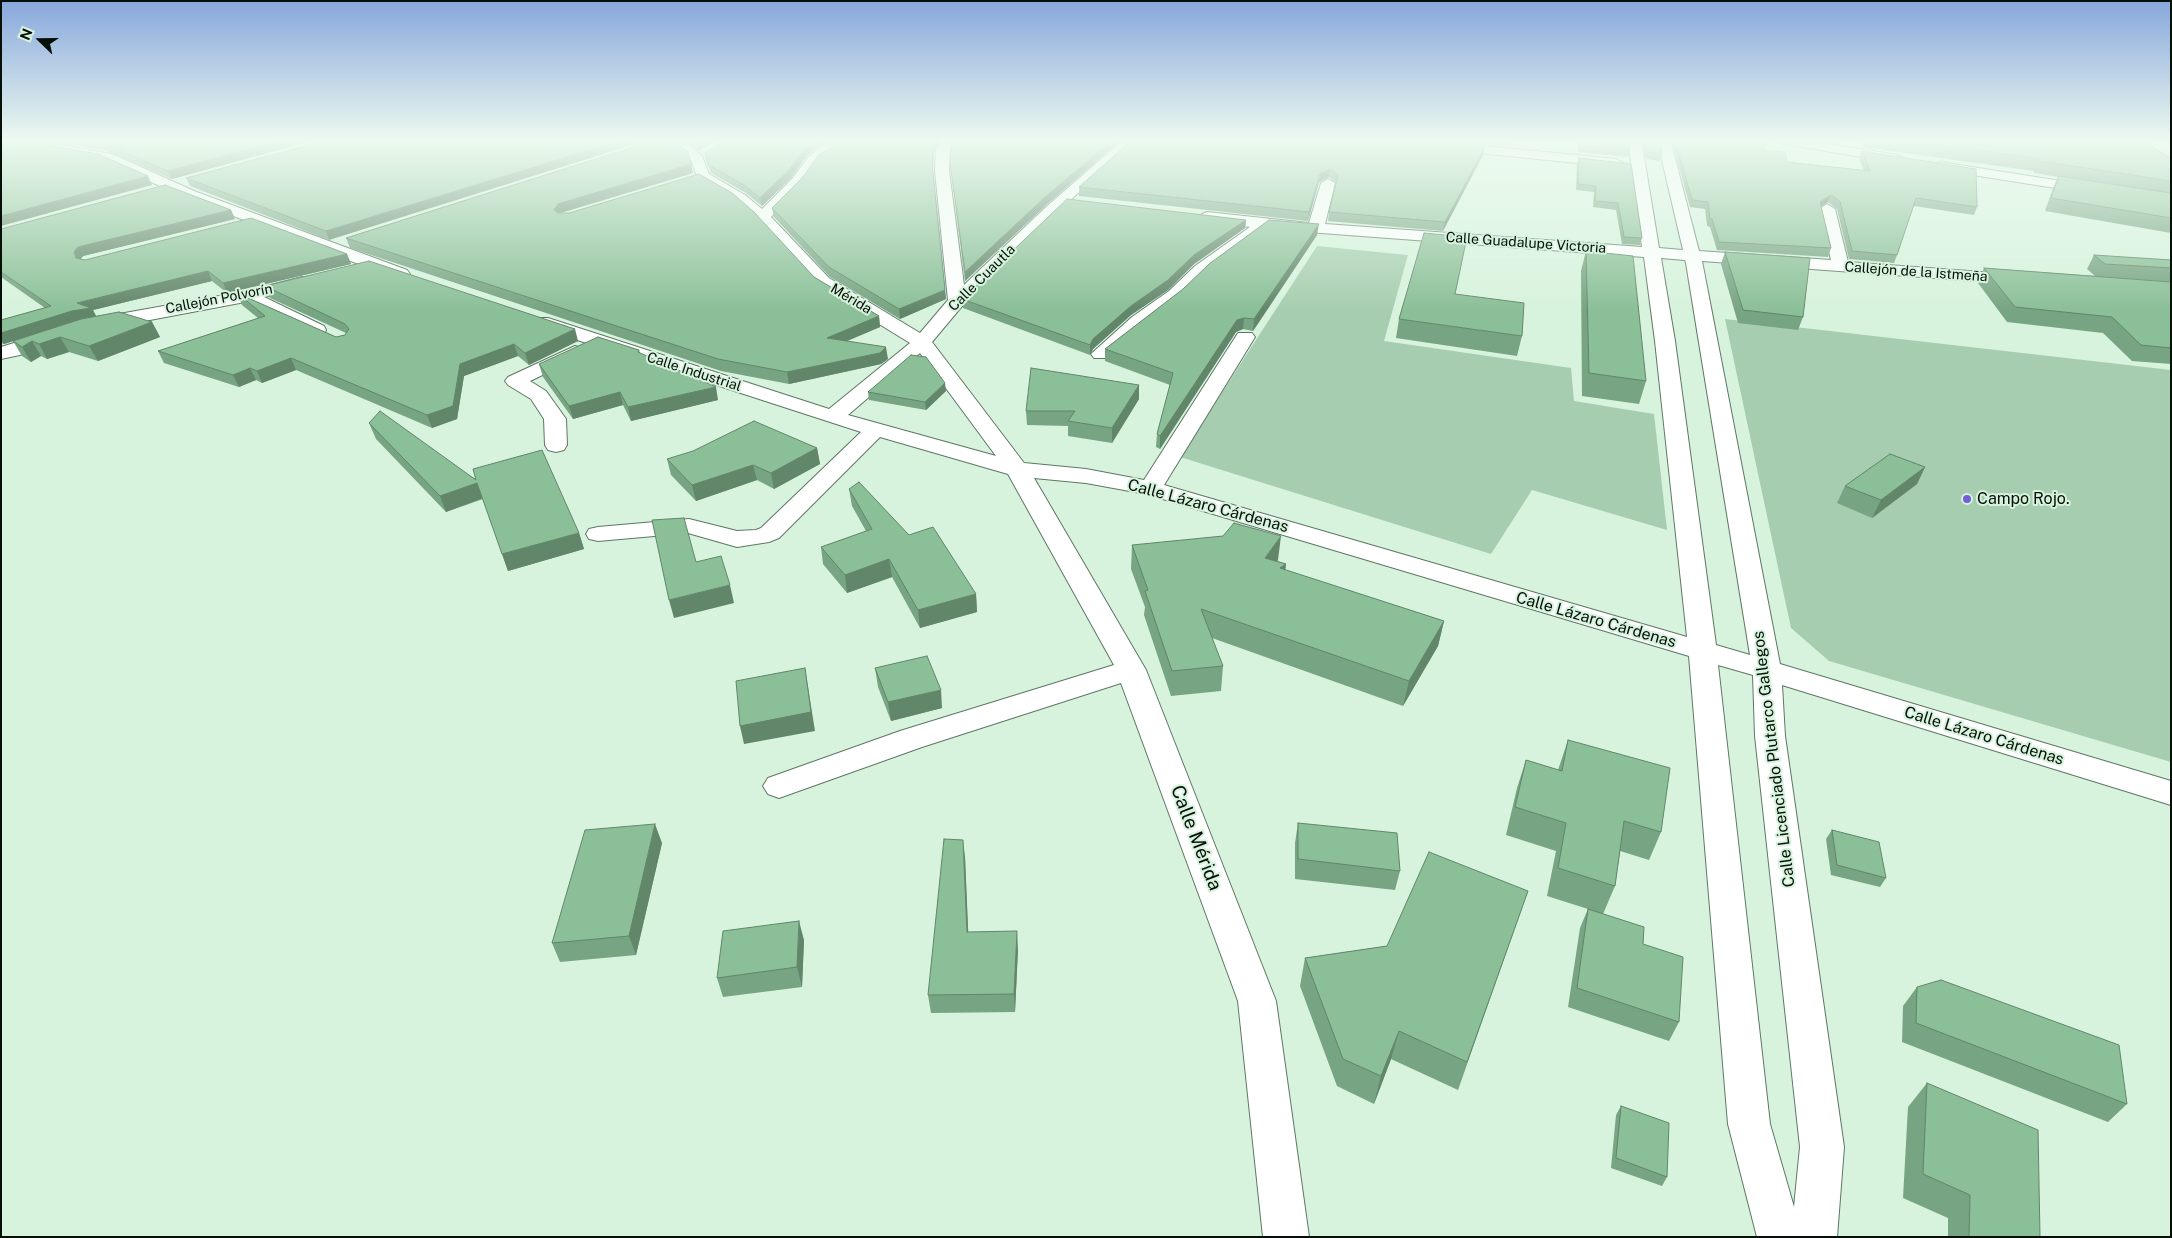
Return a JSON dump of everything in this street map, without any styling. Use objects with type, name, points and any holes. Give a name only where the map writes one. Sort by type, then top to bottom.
[{"type":"street","points":[[200,197],[326,248],[421,281]]},
{"type":"street","name":"Mérida","points":[[739,197],[762,217],[823,282],[922,342],[1017,469]]},
{"type":"street","points":[[762,217],[782,197]]},
{"type":"street","points":[[945,197],[957,301]]},
{"type":"street","name":"Calle Cuautla","points":[[832,417],[922,342],[957,301],[1066,197]]},
{"type":"street","points":[[1316,228],[1324,197]]},
{"type":"street","name":"Calle Licenciado Plutarco Gallegos","points":[[1643,197],[1652,253],[1687,344],[1767,670],[1771,746],[1822,1147],[1814,1237]]},
{"type":"street","name":"Calle Licenciado Plutarco Gallegos","points":[[1679,197],[1692,256],[1687,344],[1702,651],[1749,1124],[1780,1237]]},
{"type":"street","points":[[1062,200],[1081,202]]},
{"type":"street","points":[[1827,209],[1841,266]]},
{"type":"street","name":"Calle Guadalupe Victoria","points":[[1187,214],[1264,224],[1692,256]]},
{"type":"street","points":[[228,227],[256,220]]},
{"type":"street","points":[[1101,354],[1139,321],[1175,295],[1201,270],[1264,224]]},
{"type":"street","points":[[326,248],[355,239]]},
{"type":"street","name":"Callejón de la Istmeña","points":[[1692,256],[2033,280]]},
{"type":"street","points":[[347,272],[374,265]]},
{"type":"street","name":"Callejón Polvorín","points":[[1,353],[13,351],[72,331],[152,312],[247,296],[320,278]]},
{"type":"street","points":[[247,296],[333,337]]},
{"type":"street","name":"Calle Industrial","points":[[524,316],[832,417],[1017,469]]},
{"type":"street","points":[[1150,488],[1245,337]]},
{"type":"street","points":[[556,445],[555,419],[539,395],[515,381],[599,340]]},
{"type":"street","points":[[598,534],[689,526],[737,539],[760,537],[770,533],[876,429]]},
{"type":"street","name":"Calle Lázaro Cárdenas","points":[[1017,469],[1086,476],[1150,488],[1767,670],[2171,793]]},
{"type":"street","name":"Calle Mérida","points":[[1017,469],[1131,670],[1257,1001],[1286,1237]]},
{"type":"street","points":[[779,786],[911,739],[1131,670]]},
{"type":"green space","points":[[1317,246],[1408,255],[1384,341],[1571,368],[1574,401],[1654,414],[1667,530],[1532,490],[1491,554],[1180,457]]},
{"type":"green space","name":"Campo Rojo.","points":[[1725,319],[2171,370],[2171,762],[1829,661],[1791,628]]},
{"type":"building","points":[[1,197],[72,197],[1,216]]},
{"type":"building","points":[[121,197],[196,197],[231,210],[78,247],[74,252],[76,258],[85,260],[251,218],[347,254],[223,283],[208,271],[77,303],[91,308],[72,311],[1,333],[1,320],[51,306],[1,272],[1,229]]},
{"type":"building","points":[[236,197],[437,197],[326,231]]},
{"type":"building","points":[[476,197],[582,197],[558,204],[554,210],[558,213],[569,213],[623,197],[736,197],[754,212],[814,277],[879,316],[827,338],[886,347],[880,353],[787,372],[718,359],[346,238]]},
{"type":"building","points":[[783,197],[935,197],[945,290],[899,309],[829,267],[772,208]]},
{"type":"building","points":[[955,197],[1045,197],[1044,198],[965,272]]},
{"type":"building","points":[[1169,197],[1313,197],[1309,212]]},
{"type":"building","points":[[1333,197],[1458,197],[1445,222],[1329,212]]},
{"type":"building","points":[[1595,197],[1636,197],[1642,238],[1624,237],[1618,203],[1595,201]]},
{"type":"building","points":[[1691,197],[1828,197],[1820,202],[1831,248],[1719,242],[1712,219],[1710,219],[1708,202],[1692,200]]},
{"type":"building","points":[[1834,197],[1977,197],[1977,207],[1916,198],[1897,255],[1852,251],[1840,201]]},
{"type":"building","points":[[2171,197],[2171,218],[2051,198]]},
{"type":"building","points":[[1067,199],[1246,220],[1194,255],[1168,280],[1131,306],[1093,339],[1090,345],[962,299]]},
{"type":"building","points":[[1269,220],[1319,224],[1254,319],[1244,318],[1237,320],[1160,436],[1157,434],[1173,373],[1105,349],[1183,289],[1209,264]]},
{"type":"building","points":[[1424,233],[1467,237],[1455,294],[1524,303],[1522,336],[1399,319]]},
{"type":"building","points":[[1586,251],[1633,256],[1646,381],[1589,373]]},
{"type":"building","points":[[1725,252],[1810,258],[1803,317],[1743,310]]},
{"type":"building","points":[[2094,255],[2171,260],[2171,268],[2105,264]]},
{"type":"building","points":[[369,261],[575,329],[525,353],[514,344],[460,364],[453,406],[427,415],[291,358],[257,371],[250,368],[233,375],[158,351],[265,316],[237,293],[336,337],[345,335],[349,329],[345,324],[265,286]]},
{"type":"building","points":[[1984,268],[2171,282],[2171,348],[2141,345],[2112,317],[2015,307]]},
{"type":"building","points":[[119,312],[152,322],[89,346],[60,337],[39,344],[32,341],[22,347],[13,341],[81,319]]},
{"type":"building","points":[[598,337],[639,350],[638,352],[716,387],[628,407],[620,392],[569,406],[539,364]]},
{"type":"building","points":[[911,355],[926,357],[945,383],[925,402],[868,392]]},
{"type":"building","points":[[1031,368],[1139,385],[1112,428],[1068,421],[1075,411],[1026,411]]},
{"type":"building","points":[[380,411],[476,480],[473,469],[542,450],[579,533],[502,554],[477,483],[440,496],[369,423]]},
{"type":"building","points":[[754,421],[817,448],[771,473],[753,465],[692,485],[667,459],[693,451]]},
{"type":"building","points":[[1890,454],[1925,467],[1881,500],[1845,486]]},
{"type":"building","points":[[859,482],[909,535],[933,527],[976,594],[918,610],[889,559],[845,575],[821,547],[872,529],[849,489]]},
{"type":"building","points":[[684,518],[696,562],[721,556],[730,585],[669,600],[652,520]]},
{"type":"building","points":[[1234,523],[1281,536],[1265,558],[1286,564],[1280,568],[1444,621],[1409,681],[1201,609],[1223,666],[1172,671],[1145,591],[1148,590],[1132,545],[1223,536]]},
{"type":"building","points":[[927,656],[941,690],[888,702],[875,668]]},
{"type":"building","points":[[805,668],[811,712],[740,726],[736,681]]},
{"type":"building","points":[[1568,740],[1670,768],[1661,832],[1624,821],[1615,886],[1558,868],[1566,823],[1515,807],[1526,760],[1562,771]]},
{"type":"building","points":[[1298,823],[1397,833],[1400,871],[1298,859]]},
{"type":"building","points":[[655,824],[629,936],[552,943],[585,830]]},
{"type":"building","points":[[1832,830],[1879,842],[1886,878],[1837,865]]},
{"type":"building","points":[[944,839],[963,840],[967,932],[1017,931],[1014,994],[928,995]]},
{"type":"building","points":[[1429,852],[1528,891],[1467,1062],[1399,1031],[1381,1076],[1343,1059],[1305,958],[1387,946]]},
{"type":"building","points":[[1588,909],[1644,927],[1643,944],[1683,957],[1679,1022],[1577,988]]},
{"type":"building","points":[[799,921],[797,967],[717,978],[723,931]]},
{"type":"building","points":[[1941,980],[2119,1045],[2127,1104],[1916,1023],[1917,987]]},
{"type":"building","points":[[1927,1083],[2038,1130],[2040,1237],[1969,1237],[1970,1195],[1923,1174]]},
{"type":"building","points":[[1621,1106],[1669,1123],[1667,1177],[1616,1158]]},
{"type":"place","name":"Campo Rojo.","points":[[1967,499]]}]
